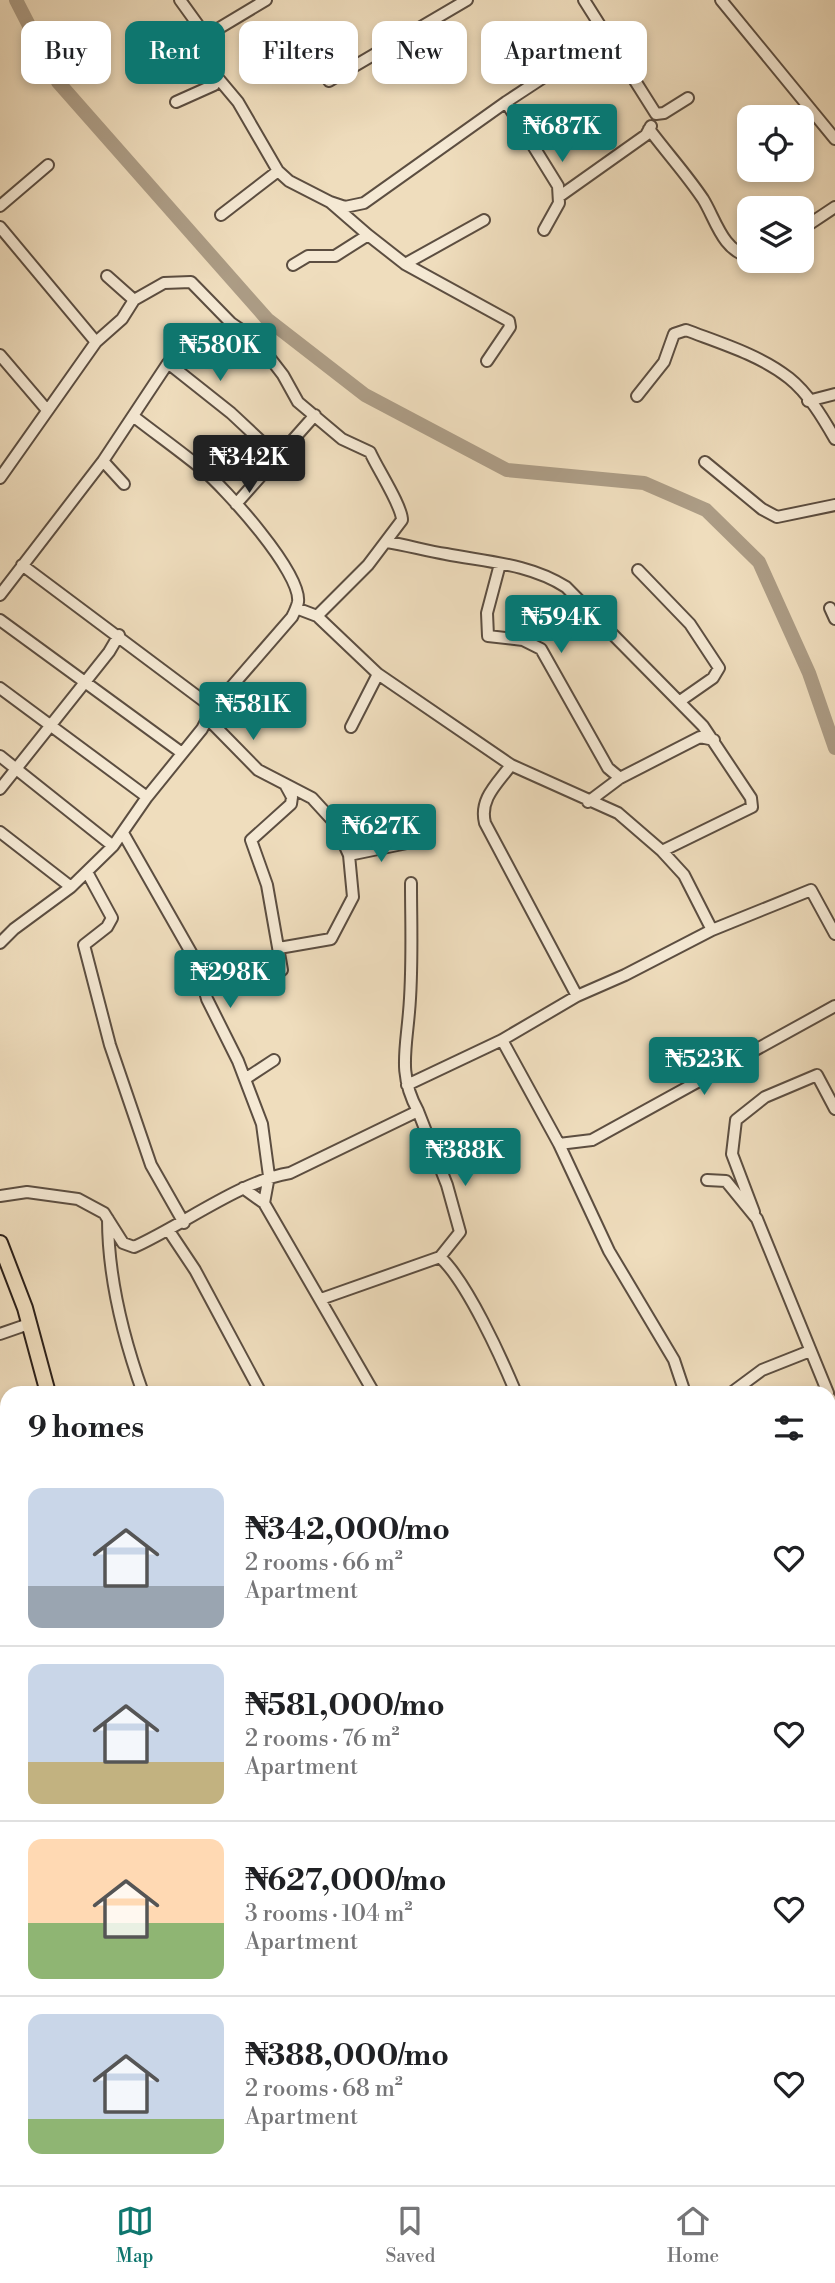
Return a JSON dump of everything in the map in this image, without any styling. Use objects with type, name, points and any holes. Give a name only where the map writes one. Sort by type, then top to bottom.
[{"type":"main road","points":[[0,1243],[25,1308],[46,1386]]},
{"type":"main road","points":[[0,1262],[23,1326],[39,1386]]},
{"type":"street","points":[[180,0],[195,21]]},
{"type":"street","points":[[225,24],[266,0]]},
{"type":"street","points":[[358,63],[467,0]]},
{"type":"street","points":[[584,0],[596,21]]},
{"type":"street","points":[[721,0],[835,139]]},
{"type":"street","points":[[176,102],[214,84]]},
{"type":"street","points":[[223,84],[238,102],[278,171],[289,181],[345,207],[364,203],[533,84]]},
{"type":"street","points":[[636,84],[656,114]]},
{"type":"street","points":[[656,114],[664,113],[688,98]]},
{"type":"street","points":[[506,102],[558,186],[560,195],[556,212],[544,230]]},
{"type":"street","points":[[560,195],[646,135],[656,114]]},
{"type":"street","points":[[649,130],[704,202],[713,224],[737,251]]},
{"type":"street","points":[[0,205],[48,165]]},
{"type":"street","points":[[221,215],[278,171]]},
{"type":"street","points":[[330,202],[405,264],[509,321],[509,327],[487,361]]},
{"type":"street","points":[[814,221],[835,207]]},
{"type":"street","points":[[405,264],[484,220]]},
{"type":"street","points":[[0,227],[96,342]]},
{"type":"street","points":[[293,265],[308,256],[335,256],[368,235]]},
{"type":"street","points":[[107,276],[134,300]]},
{"type":"street","points":[[0,478],[96,342],[122,319],[134,300],[164,283],[191,282],[231,323],[256,340],[283,375],[298,402],[342,439],[370,452],[402,513],[402,520],[387,542],[317,615]]},
{"type":"street","points":[[636,396],[664,362],[674,334],[685,330],[758,360],[789,378],[835,439]]},
{"type":"street","points":[[0,355],[47,410]]},
{"type":"street","points":[[0,595],[103,461],[168,363],[231,413],[278,457]]},
{"type":"street","points":[[808,401],[835,394]]},
{"type":"street","points":[[236,504],[315,415]]},
{"type":"street","points":[[0,943],[14,929],[71,887],[113,846],[146,797],[210,713],[292,617],[296,608],[298,596],[289,573],[236,504],[204,471],[134,416]]},
{"type":"street","points":[[103,461],[124,484]]},
{"type":"street","points":[[705,462],[761,509],[777,517],[835,505]]},
{"type":"street","points":[[387,542],[530,569],[566,587],[680,701],[702,731],[714,740],[751,798],[752,807],[662,851]]},
{"type":"street","points":[[500,564],[487,613],[488,636],[523,640],[541,649],[601,758],[620,778]]},
{"type":"street","points":[[22,565],[118,635],[210,713],[258,769],[312,798],[334,822],[349,855],[353,897],[331,939],[279,948]]},
{"type":"street","points":[[638,570],[690,624],[717,663],[717,675],[680,701]]},
{"type":"street","points":[[830,607],[835,619]]},
{"type":"street","points":[[296,608],[317,615],[378,674],[511,765],[588,802],[618,813],[662,851],[684,875],[712,930]]},
{"type":"street","points":[[0,620],[182,753]]},
{"type":"street","points":[[0,789],[109,652],[118,635]]},
{"type":"street","points":[[351,727],[378,674]]},
{"type":"street","points":[[0,688],[146,797]]},
{"type":"street","points":[[588,802],[620,778],[702,731]]},
{"type":"street","points":[[0,756],[113,846]]},
{"type":"street","points":[[511,765],[485,799],[482,808],[485,823],[577,996]]},
{"type":"street","points":[[282,970],[267,885],[251,840],[291,804],[292,797],[284,784]]},
{"type":"street","points":[[0,832],[71,887]]},
{"type":"street","points":[[123,834],[197,963],[207,999],[245,1079],[266,1138],[269,1176],[264,1203]]},
{"type":"street","points":[[349,855],[407,843]]},
{"type":"street","points":[[87,872],[111,918],[107,928],[84,944],[110,1045],[151,1165],[184,1223]]},
{"type":"street","points":[[321,1299],[440,1256],[460,1232],[447,1185],[407,1085],[402,1056],[409,1012],[411,883]]},
{"type":"street","points":[[407,1085],[502,1040],[577,996],[625,975],[712,930],[811,890],[835,934]]},
{"type":"street","points":[[559,1144],[592,1140],[835,1006]]},
{"type":"street","points":[[502,1040],[530,1096],[559,1144],[609,1251],[674,1360],[683,1386]]},
{"type":"street","points":[[245,1079],[274,1060]]},
{"type":"street","points":[[825,1386],[732,1154],[736,1120],[765,1097],[817,1075],[835,1109]]},
{"type":"street","points":[[0,1196],[27,1192],[63,1195],[96,1206],[108,1217],[128,1247],[169,1231],[243,1188],[269,1176],[290,1173],[418,1111]]},
{"type":"street","points":[[707,1180],[726,1181],[757,1219]]},
{"type":"street","points":[[243,1188],[264,1203],[370,1386]]},
{"type":"street","points":[[108,1217],[108,1255],[112,1283],[141,1386]]},
{"type":"street","points":[[169,1231],[195,1270],[257,1386]]},
{"type":"street","points":[[440,1256],[478,1316],[513,1386]]},
{"type":"street","points":[[0,1334],[23,1326]]},
{"type":"street","points":[[740,1386],[762,1370],[810,1352]]},
{"type":"waterway","points":[[16,0],[58,82],[267,319],[365,395],[507,470],[644,483],[706,510],[759,562],[809,673],[835,748]]}]
